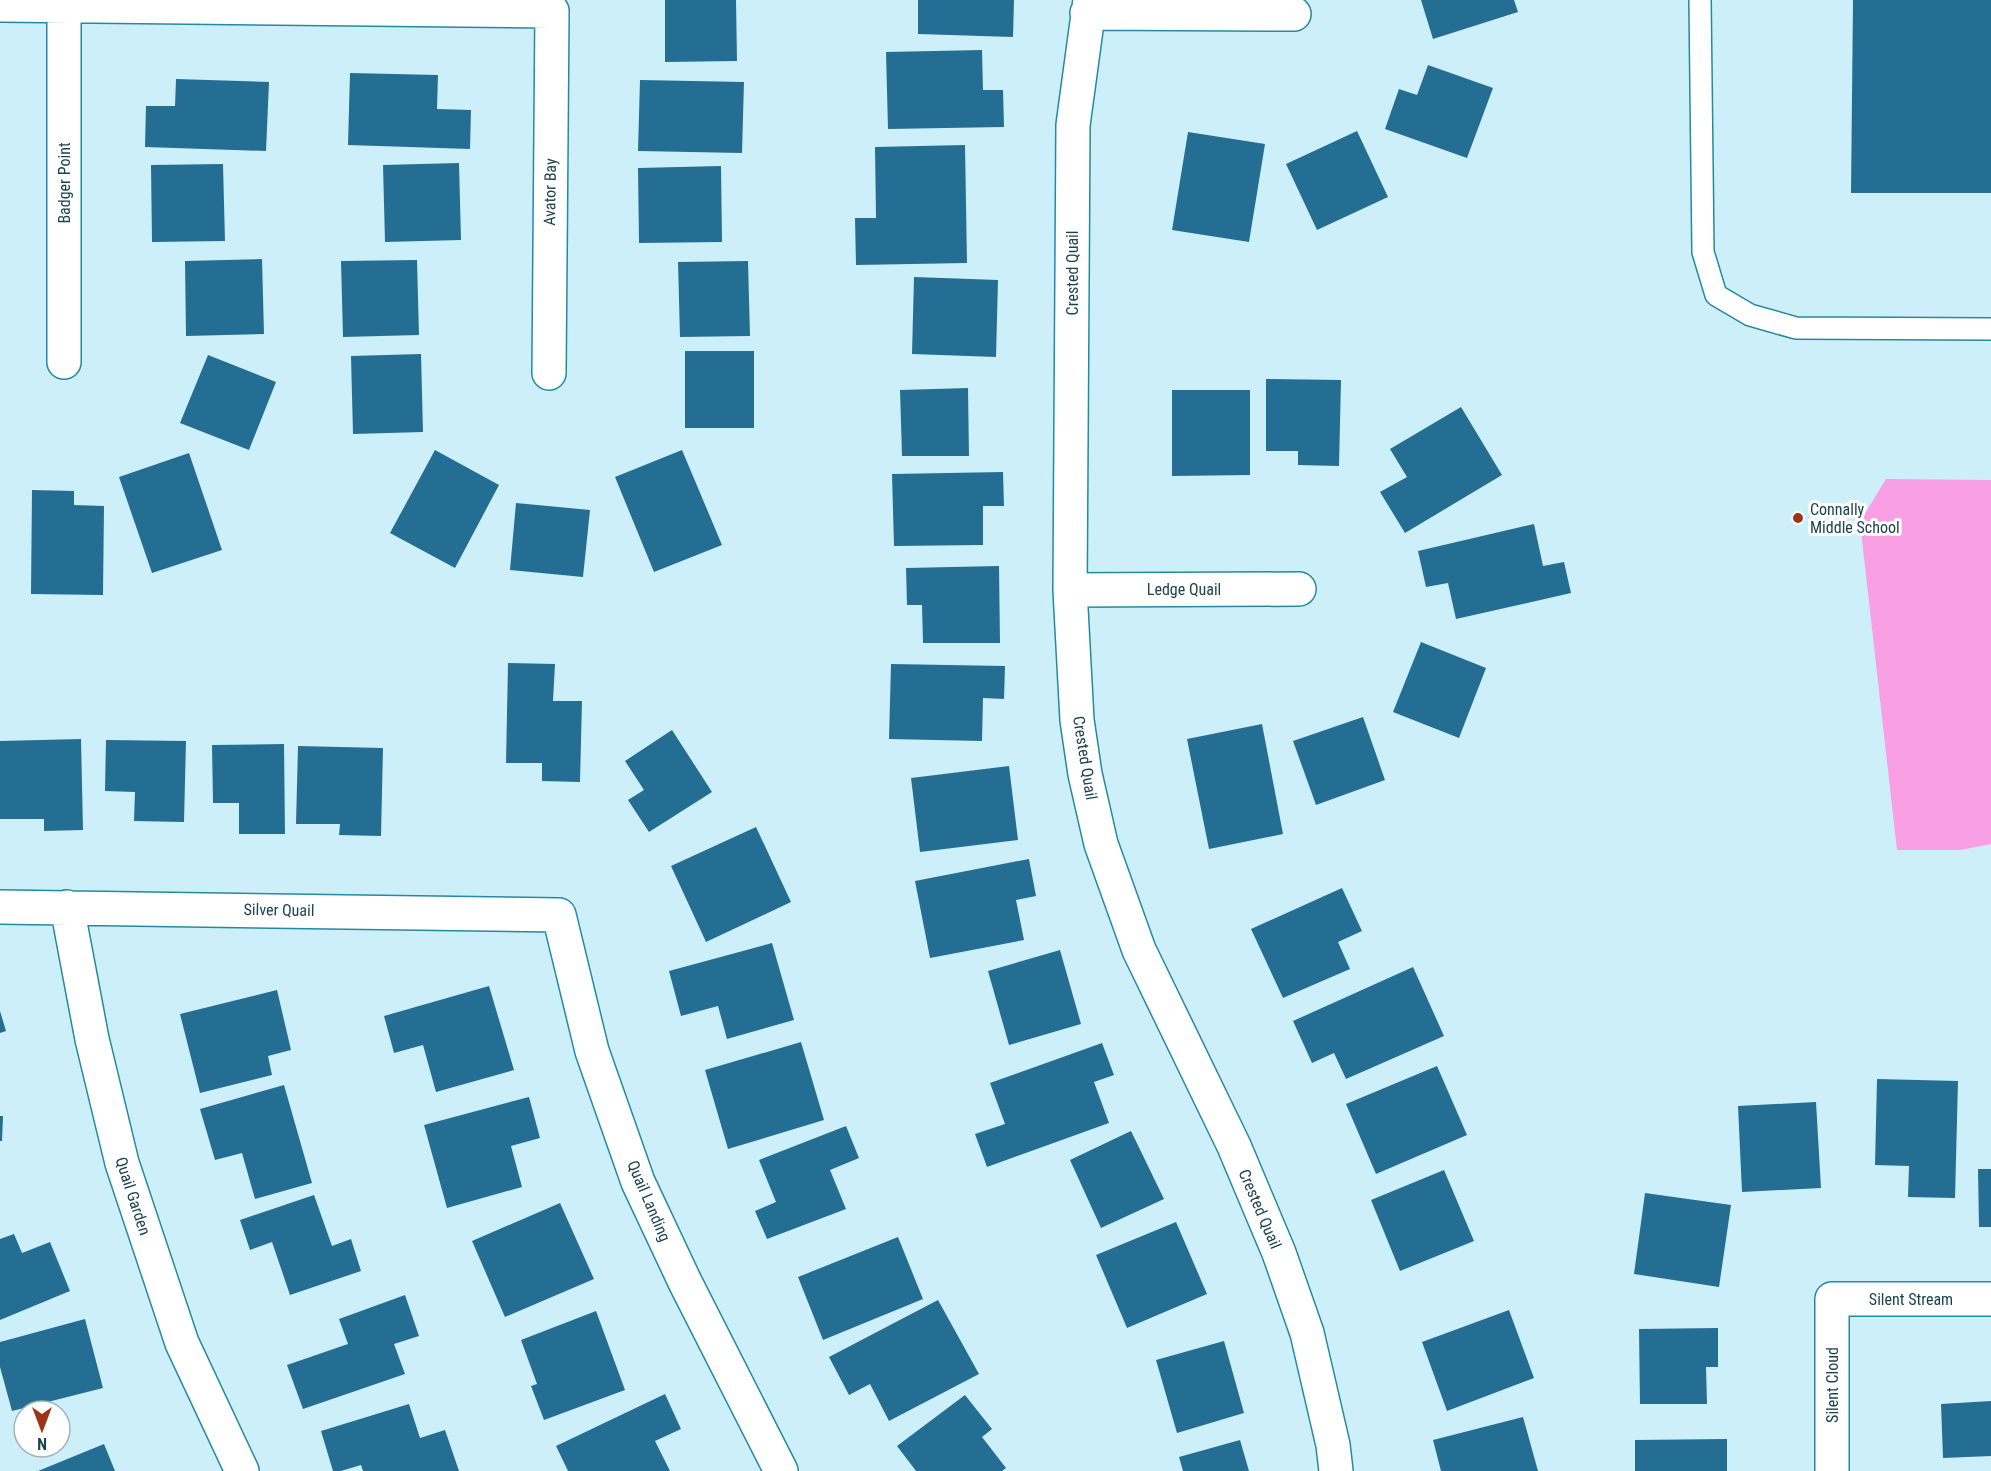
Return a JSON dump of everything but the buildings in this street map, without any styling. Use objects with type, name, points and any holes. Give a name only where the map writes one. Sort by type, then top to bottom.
[{"type":"street","points":[[0,5],[64,4]]},
{"type":"street","name":"Avator Bay","points":[[64,4],[552,11],[549,373]]},
{"type":"street","name":"Badger Point","points":[[64,4],[64,362]]},
{"type":"street","points":[[1088,6],[1294,14]]},
{"type":"street","name":"Crested Quail","points":[[1088,6],[1073,125],[1070,590],[1077,720],[1085,774],[1101,844],[1139,950],[1234,1146],[1279,1253],[1306,1333],[1333,1445],[1336,1471]]},
{"type":"street","name":"Ledge Quail","points":[[1070,590],[1299,589]]},
{"type":"street","name":"Silver Quail","points":[[0,907],[559,915]]},
{"type":"street","name":"Quail Garden","points":[[67,907],[92,1039],[122,1163],[182,1343],[242,1471]]},
{"type":"street","name":"Quail Landing","points":[[559,915],[592,1051],[638,1182],[685,1282],[781,1471]]},
{"type":"street","name":"Silent Stream","points":[[1832,1299],[1991,1299]]},
{"type":"street","name":"Silent Cloud","points":[[1832,1299],[1832,1471]]},
{"type":"lane","points":[[1700,0],[1703,252],[1716,296],[1750,315],[1796,328],[1991,329]]},
{"type":"shaded area","points":[[1886,479],[1991,480],[1991,844],[1961,850],[1897,850],[1860,522]]},
{"type":"place","name":"Connally Middle School","points":[[1798,518]]}]
